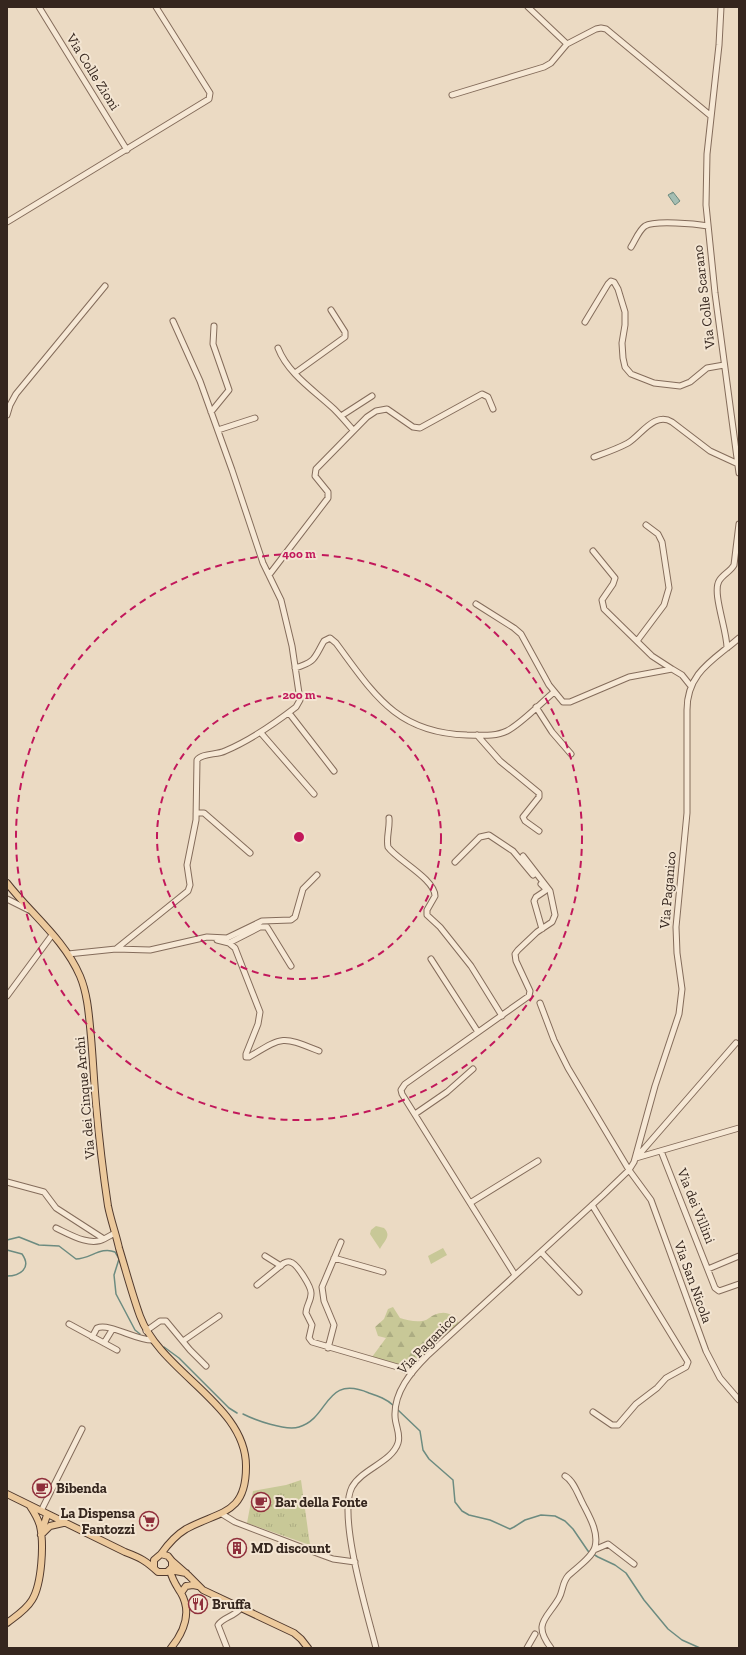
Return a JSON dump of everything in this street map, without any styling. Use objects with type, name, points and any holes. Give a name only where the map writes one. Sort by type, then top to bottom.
[{"type":"main road","name":"Via dei Cinque Archi","points":[[7,883],[68,954],[81,978],[88,1004],[97,1118],[109,1210],[132,1292],[146,1331],[162,1353],[219,1408],[235,1428],[242,1441],[245,1453],[246,1465],[244,1487],[236,1503],[222,1514],[192,1526],[174,1538],[158,1556]]},
{"type":"main road","points":[[7,1494],[47,1515],[140,1558],[154,1567],[175,1586],[181,1594],[186,1606],[186,1620],[182,1632],[171,1648]]},
{"type":"main road","points":[[7,1623],[25,1609],[36,1592],[40,1576],[41,1535],[38,1519],[30,1506]]},
{"type":"main road","points":[[41,1535],[47,1515]]},
{"type":"main road","points":[[41,1535],[52,1525],[64,1523]]},
{"type":"main road","points":[[174,1538],[170,1549],[170,1570],[175,1586]]},
{"type":"main road","points":[[140,1558],[158,1556],[171,1559],[199,1587],[208,1593],[294,1633],[302,1639],[308,1648]]},
{"type":"main road","points":[[154,1567],[154,1560],[158,1556]]},
{"type":"main road","points":[[161,1573],[170,1570],[186,1573]]},
{"type":"main road","points":[[181,1594],[184,1587],[189,1584],[199,1587]]},
{"type":"street","name":"Via Colle Zioni","points":[[39,7],[127,150]]},
{"type":"street","points":[[7,222],[127,150],[210,97],[210,93],[156,7]]},
{"type":"street","points":[[528,7],[567,44]]},
{"type":"street","name":"Via Colle Scarano","points":[[721,7],[719,45],[706,175],[708,226],[714,293],[736,463],[739,473]]},
{"type":"street","points":[[452,95],[544,67],[551,62],[567,44],[596,29],[604,28],[711,116]]},
{"type":"street","points":[[631,247],[643,228],[648,225],[677,223],[708,226]]},
{"type":"street","points":[[585,322],[611,281],[614,282],[619,291],[626,321],[622,346],[623,358],[625,367],[631,374],[654,384],[678,386],[690,382],[707,368],[724,365]]},
{"type":"street","points":[[7,415],[16,394],[104,286]]},
{"type":"street","points":[[295,373],[345,338],[345,334],[331,310]]},
{"type":"street","points":[[116,949],[190,888],[187,865],[195,827],[196,764],[198,759],[203,756],[215,755],[224,752],[244,743],[289,713],[298,706],[300,700],[292,646],[282,605],[263,562],[198,376],[173,321]]},
{"type":"street","points":[[211,412],[229,390],[212,344],[214,326]]},
{"type":"street","points":[[278,348],[295,373],[341,416],[353,430]]},
{"type":"street","points":[[268,575],[327,500],[328,492],[316,477],[316,470],[353,430],[372,414],[386,409],[413,427],[420,428],[482,394],[488,397],[493,409]]},
{"type":"street","points":[[341,416],[372,396]]},
{"type":"street","points":[[218,430],[255,418]]},
{"type":"street","points":[[594,458],[625,444],[646,427],[658,420],[665,419],[672,422],[707,449],[736,463]]},
{"type":"street","points":[[727,648],[726,632],[718,601],[717,589],[720,579],[731,570],[734,565],[739,524]]},
{"type":"street","points":[[638,641],[664,605],[669,588],[662,542],[658,534],[646,525]]},
{"type":"street","points":[[593,551],[614,576],[615,580],[602,600],[603,606],[654,658],[682,675],[690,685]]},
{"type":"street","points":[[476,604],[521,634],[554,692],[562,702],[569,703],[629,677],[672,669]]},
{"type":"street","points":[[295,668],[312,662],[318,654],[324,641],[330,638],[336,643],[372,692],[383,704],[399,715],[436,732],[454,735],[494,735],[504,732],[514,726],[554,692]]},
{"type":"street","name":"Via Paganico","points":[[635,1159],[649,1104],[679,1014],[681,1001],[676,927],[687,819],[686,710],[690,685],[700,671],[739,638]]},
{"type":"street","points":[[536,707],[552,732],[571,754]]},
{"type":"street","points":[[289,713],[334,771]]},
{"type":"street","points":[[260,733],[314,794]]},
{"type":"street","points":[[477,735],[500,761],[539,793],[539,797],[523,817],[525,821],[539,831]]},
{"type":"street","points":[[196,813],[204,813],[250,853]]},
{"type":"street","points":[[389,818],[389,848],[417,872],[434,890],[435,896],[427,910],[427,915],[440,927],[471,966],[502,1016]]},
{"type":"street","points":[[455,862],[480,837],[485,835],[490,836],[511,850],[545,889],[544,892],[537,896],[534,901],[542,929]]},
{"type":"street","points":[[515,1275],[402,1094],[402,1087],[529,996],[529,990],[515,956],[518,950],[554,919],[551,893],[548,886],[523,856]]},
{"type":"street","points":[[68,954],[116,949],[154,950],[202,938],[230,937],[255,923],[264,920],[291,920],[295,917],[303,889],[317,876]]},
{"type":"street","points":[[7,899],[32,912]]},
{"type":"street","points":[[230,943],[260,927],[267,927],[291,966]]},
{"type":"street","points":[[7,996],[52,934]]},
{"type":"street","points":[[202,938],[230,943],[235,948],[260,1012],[258,1024],[246,1057],[275,1042],[283,1040],[291,1040],[319,1051]]},
{"type":"street","points":[[431,958],[478,1032]]},
{"type":"street","points":[[540,1003],[564,1061],[629,1170]]},
{"type":"street","name":"Via Paganico","points":[[376,1648],[355,1562],[349,1522],[349,1495],[357,1480],[396,1447],[398,1436],[395,1417],[397,1399],[404,1385],[427,1356],[629,1170],[635,1159],[736,1043]]},
{"type":"street","points":[[415,1114],[448,1092],[473,1070]]},
{"type":"street","points":[[635,1159],[739,1128]]},
{"type":"street","name":"Via dei Villini","points":[[661,1151],[717,1290],[722,1290],[739,1284]]},
{"type":"street","points":[[470,1204],[538,1161]]},
{"type":"street","name":"Via San Nicola","points":[[629,1170],[643,1188],[652,1204],[712,1365],[724,1384],[739,1400]]},
{"type":"street","points":[[7,1182],[44,1192],[56,1208],[104,1239]]},
{"type":"street","points":[[592,1205],[688,1362],[686,1367],[667,1377],[657,1388],[636,1404],[618,1425],[612,1425],[593,1412]]},
{"type":"street","points":[[56,1228],[75,1237],[93,1242],[99,1242],[115,1233]]},
{"type":"street","points":[[328,1348],[334,1325],[325,1304],[322,1289],[324,1280],[341,1242]]},
{"type":"street","points":[[541,1252],[579,1292]]},
{"type":"street","points":[[265,1256],[281,1266]]},
{"type":"street","points":[[708,1270],[739,1256]]},
{"type":"street","points":[[334,1258],[383,1272]]},
{"type":"street","points":[[257,1285],[287,1262],[293,1263],[308,1284],[311,1295],[306,1313],[312,1325],[310,1340],[313,1344],[401,1368],[412,1373]]},
{"type":"street","points":[[183,1341],[219,1316]]},
{"type":"street","points":[[146,1331],[160,1321],[165,1321],[170,1324],[206,1366]]},
{"type":"street","points":[[69,1324],[117,1350]]},
{"type":"street","points":[[92,1337],[96,1330],[100,1327],[106,1327],[142,1340],[152,1340]]},
{"type":"street","points":[[104,1343],[112,1330]]},
{"type":"street","points":[[40,1511],[82,1429]]},
{"type":"street","points":[[564,1476],[571,1482],[592,1523],[595,1539],[594,1550]]},
{"type":"street","points":[[222,1514],[235,1522],[322,1556],[355,1562]]},
{"type":"street","points":[[551,1648],[543,1636],[542,1623],[560,1597],[565,1580],[594,1550],[608,1544],[634,1564]]},
{"type":"street","points":[[227,1648],[216,1624],[235,1615],[241,1608]]},
{"type":"street","points":[[527,1648],[535,1634]]},
{"type":"green space","points":[[376,1226],[384,1228],[387,1234],[380,1249],[370,1234],[371,1230]]},
{"type":"green space","points":[[443,1248],[447,1255],[431,1264],[428,1256]]},
{"type":"green space","points":[[393,1307],[400,1318],[424,1321],[434,1315],[445,1313],[454,1317],[459,1323],[419,1360],[412,1370],[405,1366],[372,1357],[386,1338],[378,1336],[375,1327],[384,1319],[388,1309]]},
{"type":"green space","points":[[301,1480],[310,1545],[247,1523],[253,1491],[286,1485]]},
{"type":"water","points":[[673,192],[680,201],[675,205],[668,195]]},
{"type":"waterway","points":[[7,1240],[19,1237],[39,1245],[59,1246],[76,1259],[105,1251],[115,1252],[119,1259],[114,1275],[116,1294],[135,1330],[140,1334]]},
{"type":"waterway","points":[[7,1250],[22,1254],[26,1263],[25,1267],[20,1273],[7,1276]]},
{"type":"waterway","points":[[164,1347],[179,1358],[229,1408],[237,1413]]},
{"type":"waterway","points":[[243,1414],[262,1422],[286,1428],[299,1427],[309,1422],[317,1415],[335,1393],[343,1389],[354,1389],[369,1393],[394,1406]]},
{"type":"waterway","points":[[398,1410],[420,1431],[423,1450],[429,1459],[453,1480],[455,1502],[462,1511],[469,1515],[490,1520],[510,1529],[525,1520],[541,1515],[555,1516],[565,1521],[573,1529],[588,1551],[615,1565],[626,1573],[644,1600],[668,1629],[682,1640],[700,1648]]},
{"type":"place","name":"Bibenda","points":[[42,1488]]},
{"type":"place","name":"Bar della Fonte","points":[[261,1502]]},
{"type":"place","name":"La Dispensa Fantozzi","points":[[149,1521]]},
{"type":"place","name":"MD discount","points":[[237,1548]]},
{"type":"place","name":"Bruffa","points":[[198,1604]]}]
